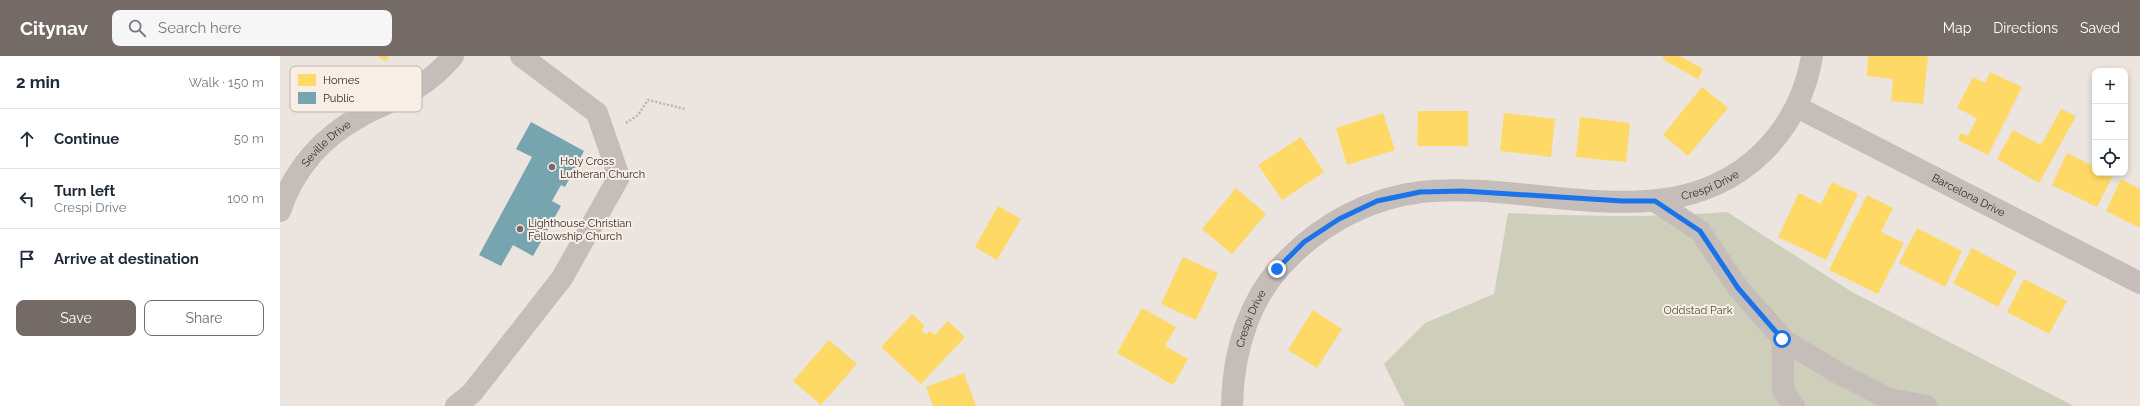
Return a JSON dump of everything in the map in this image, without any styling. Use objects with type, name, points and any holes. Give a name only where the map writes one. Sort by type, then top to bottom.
[{"type":"street","name":"Seville Drive","points":[[422,85],[441,70],[453,56]]},
{"type":"street","points":[[456,406],[472,393],[562,278],[619,177],[597,113],[521,56]]},
{"type":"street","name":"Crespi Drive","points":[[1232,406],[1232,379],[1240,340],[1256,301],[1277,269],[1304,242],[1339,219],[1377,201],[1420,192],[1463,191],[1622,201],[1655,201],[1688,196],[1719,184],[1751,164],[1778,137],[1797,107],[1808,79],[1812,56]]},
{"type":"street","name":"Barcelona Drive","points":[[1797,107],[2140,284]]},
{"type":"street","name":"Seville Drive","points":[[280,211],[297,175],[312,152],[329,137],[367,112]]},
{"type":"street","points":[[1655,201],[1700,231],[1738,288],[1782,339],[1840,374],[1889,399],[1926,406]]},
{"type":"street","points":[[1782,339],[1783,390],[1794,406]]},
{"type":"path","points":[[604,132],[621,127],[638,115],[648,100],[685,109]]},
{"type":"green space","name":"Oddstad Park","points":[[1727,212],[1852,292],[2074,406],[1405,406],[1384,364],[1425,323],[1494,294],[1508,213],[1618,216]]},
{"type":"building: Homes","points":[[377,56],[389,56],[386,61]]},
{"type":"building: Homes","points":[[1664,56],[1680,56],[1703,69],[1698,79],[1662,59]]},
{"type":"building: Homes","points":[[1868,56],[1928,56],[1923,104],[1891,101],[1893,79],[1867,76]]},
{"type":"building: Homes","points":[[1990,72],[2022,87],[1988,155],[1958,140],[1961,133],[1968,136],[1977,118],[1957,108],[1973,77],[1985,83]]},
{"type":"building: Homes","points":[[1702,87],[1728,108],[1688,156],[1663,135]]},
{"type":"building: Homes","points":[[2061,109],[2076,116],[2039,183],[1997,159],[2013,130],[2041,145]]},
{"type":"building: Homes","points":[[1418,111],[1468,111],[1468,146],[1417,146]]},
{"type":"building: Homes","points":[[1383,113],[1395,150],[1347,165],[1336,128]]},
{"type":"building: Homes","points":[[1504,113],[1555,119],[1551,157],[1500,151]]},
{"type":"building: Homes","points":[[1580,117],[1630,123],[1626,162],[1576,157]]},
{"type":"building: Homes","points":[[1301,137],[1324,172],[1282,200],[1258,165]]},
{"type":"building: Homes","points":[[2067,153],[2092,166],[2092,176],[2112,176],[2097,207],[2052,185]]},
{"type":"building: Homes","points":[[2121,179],[2140,189],[2140,228],[2106,211]]},
{"type":"building: Homes","points":[[1832,182],[1858,194],[1826,260],[1778,237],[1799,193],[1821,204]]},
{"type":"building: Homes","points":[[1236,188],[1266,214],[1232,254],[1202,229]]},
{"type":"building: Homes","points":[[1867,195],[1893,208],[1881,232],[1904,243],[1878,294],[1829,270]]},
{"type":"building: Homes","points":[[998,206],[1021,219],[997,260],[975,247]]},
{"type":"building: Homes","points":[[1917,228],[1962,251],[1945,287],[1899,263]]},
{"type":"building: Homes","points":[[1972,248],[2017,272],[1998,307],[1953,283]]},
{"type":"building: Homes","points":[[1183,257],[1218,273],[1196,320],[1161,304]]},
{"type":"building: Homes","points":[[2024,279],[2067,301],[2049,334],[2007,312]]},
{"type":"building: Homes","points":[[1142,308],[1176,327],[1165,346],[1188,359],[1173,385],[1117,353]]},
{"type":"building: Homes","points":[[1313,310],[1342,329],[1317,368],[1288,350]]},
{"type":"building: Homes","points":[[912,314],[925,326],[921,330],[926,334],[930,331],[935,335],[948,321],[965,337],[921,384],[881,347]]},
{"type":"building: Homes","points":[[829,340],[857,364],[821,405],[793,381]]},
{"type":"building: Homes","points":[[964,373],[976,406],[933,406],[926,387]]},
{"type":"building: Public","points":[[531,122],[584,151],[565,187],[561,185],[552,201],[561,206],[533,256],[513,245],[501,266],[479,255],[532,157],[516,149]]},
{"type":"place","name":"Holy Cross Lutheran Church","points":[[552,167]]},
{"type":"place","name":"Lighthouse Christian Fellowship Church","points":[[520,229]]},
{"type":"route","points":[[1277,269],[1304,242],[1339,219],[1377,201],[1420,192],[1463,191],[1622,201],[1655,201],[1700,231],[1738,288],[1782,339]]}]
